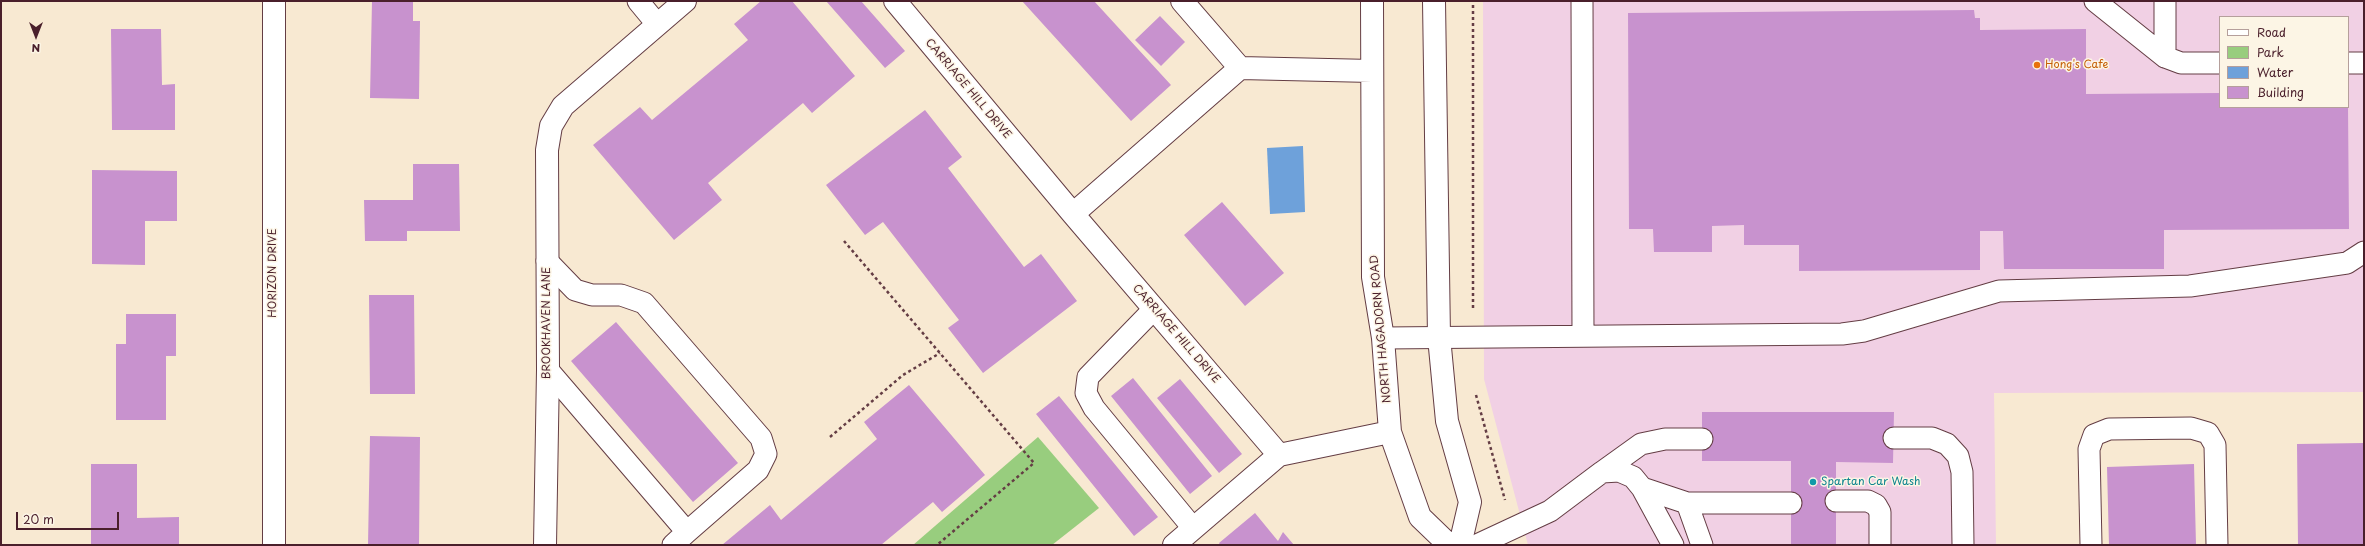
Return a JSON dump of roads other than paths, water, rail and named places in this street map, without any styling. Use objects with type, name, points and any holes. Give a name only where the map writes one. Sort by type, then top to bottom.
[{"type":"street","name":"HORIZON DRIVE","points":[[274,1],[274,545]]},
{"type":"street","points":[[657,24],[685,1]]},
{"type":"street","name":"CARRIAGE HILL DRIVE","points":[[895,1],[1073,214],[1279,454]]},
{"type":"street","points":[[1182,1],[1240,68]]},
{"type":"street","name":"NORTH HAGADORN ROAD","points":[[1372,1],[1373,277],[1383,338],[1390,432],[1420,517],[1449,545]]},
{"type":"street","points":[[1434,1],[1439,337],[1447,421],[1470,502],[1460,545]]},
{"type":"street","name":"BROOKHAVEN LANE","points":[[545,545],[548,370],[547,150],[551,126],[564,106],[657,24]]},
{"type":"street","points":[[1073,214],[1240,68],[1372,71]]},
{"type":"street","points":[[1174,545],[1279,454],[1390,432]]},
{"type":"lane","points":[[638,1],[657,24]]},
{"type":"lane","points":[[1582,1],[1583,336]]},
{"type":"lane","points":[[2095,1],[2165,57],[2181,63],[2219,63]]},
{"type":"lane","points":[[2164,1],[2165,57]]},
{"type":"lane","points":[[2349,63],[2364,63]]},
{"type":"lane","points":[[1383,338],[1472,336],[1842,334],[1864,331],[1999,292],[2190,286],[2347,263],[2364,252]]},
{"type":"lane","points":[[547,261],[575,290],[592,296],[621,295],[644,304],[761,438],[766,454],[758,470],[680,539],[548,370]]},
{"type":"lane","points":[[1154,309],[1088,377],[1086,393],[1094,408],[1193,528]]},
{"type":"lane","points":[[2091,545],[2089,449],[2094,435],[2109,429],[2191,428],[2208,433],[2215,445],[2217,545]]},
{"type":"lane","points":[[1894,438],[1932,438],[1947,444],[1958,456],[1962,472],[1963,545]]},
{"type":"lane","points":[[1477,545],[1550,511],[1641,444],[1665,439],[1702,439]]},
{"type":"lane","points":[[1602,472],[1619,470],[1633,477],[1642,488],[1673,545]]},
{"type":"lane","points":[[1642,488],[1687,503],[1791,503]]},
{"type":"lane","points":[[1836,501],[1868,501],[1876,505],[1880,512],[1880,545]]},
{"type":"lane","points":[[1687,503],[1702,545]]},
{"type":"water","points":[[1303,146],[1305,212],[1270,214],[1267,148]]},
{"type":"place","name":"Hong's Cafe","points":[[2037,65]]},
{"type":"place","name":"Spartan Car Wash","points":[[1813,482]]}]
